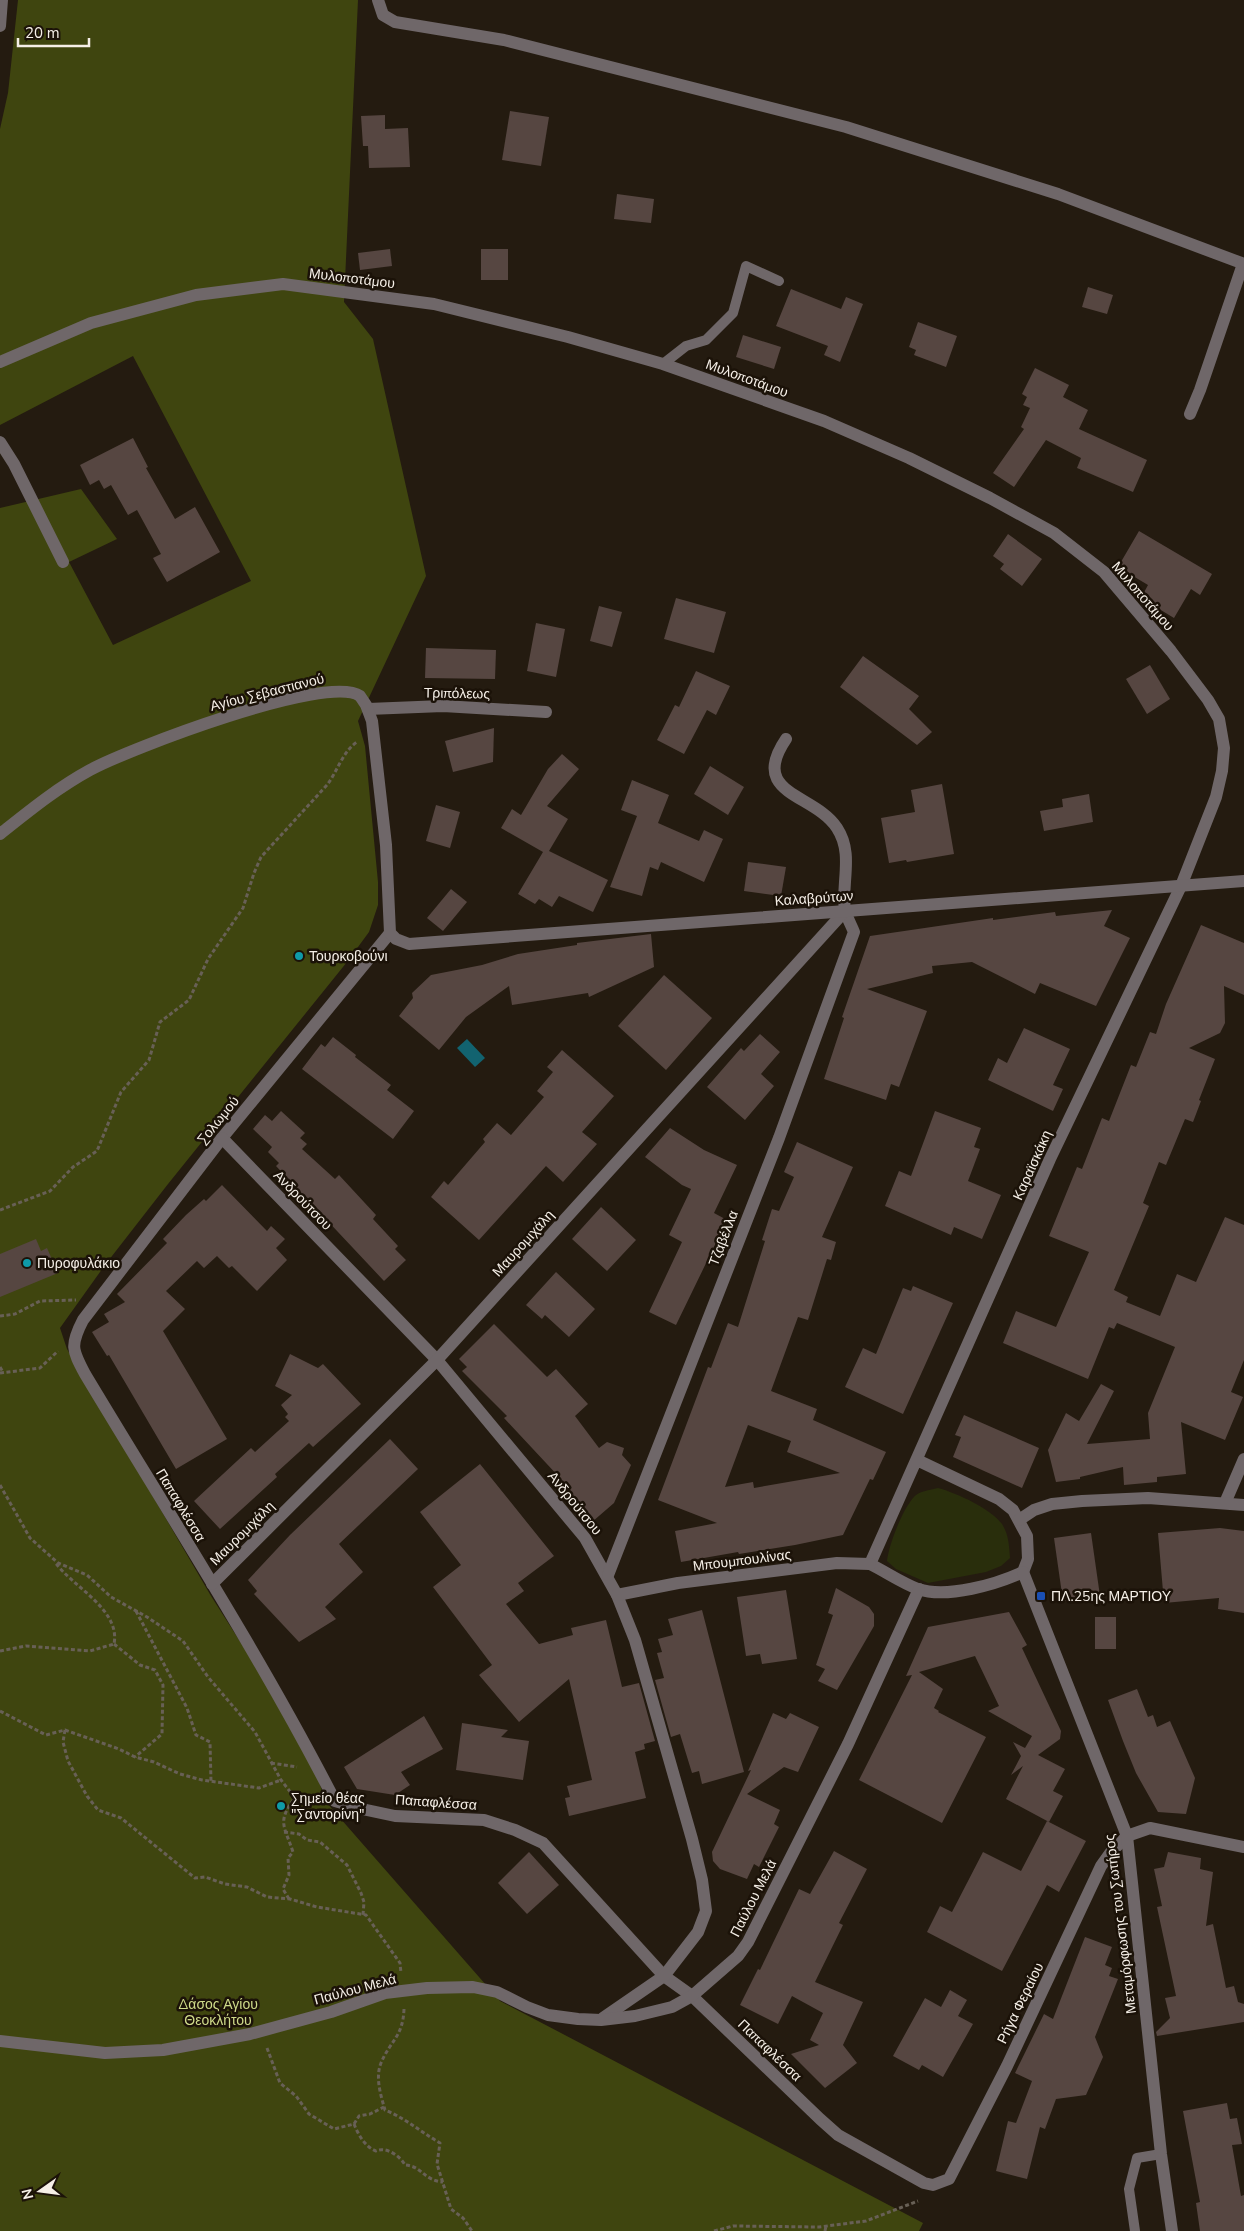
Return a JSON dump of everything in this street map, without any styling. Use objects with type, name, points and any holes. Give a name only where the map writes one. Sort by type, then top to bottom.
[{"type":"street","points":[[0,26],[2,0]]},
{"type":"street","points":[[378,0],[383,15],[395,22],[504,40],[846,128],[1058,194],[1244,264],[1190,414]]},
{"type":"street","name":"Μυλοποτάμου","points":[[0,362],[91,323],[196,295],[283,284],[434,304],[568,337],[663,364],[824,421],[909,458],[990,498],[1054,533],[1104,572],[1172,651],[1208,700],[1219,719],[1224,748],[1222,770],[1216,797],[1181,886]]},
{"type":"street","points":[[0,442],[14,464],[63,562]]},
{"type":"street","name":"Αγίου Σεβαστιανού","points":[[0,834],[57,789],[91,769],[178,732],[324,691],[348,691],[358,694],[368,709],[375,734],[386,845],[390,933]]},
{"type":"street","name":"Τριπόλεως","points":[[368,709],[443,706],[546,712]]},
{"type":"street","name":"Τζαβέλλα","points":[[608,1575],[779,1138],[854,932],[846,911],[847,861],[844,841],[836,827],[824,815],[791,794],[779,783],[773,768],[776,753],[786,739]]},
{"type":"street","name":"Καλαβρύτων","points":[[390,933],[396,939],[409,944],[1244,881]]},
{"type":"street","name":"Καραϊσκάκη","points":[[870,1564],[1050,1159],[1181,886]]},
{"type":"street","name":"Μαυρομιχάλη","points":[[212,1584],[437,1360],[846,911]]},
{"type":"street","name":"Σολωμού","points":[[78,1332],[83,1320],[222,1138],[390,933]]},
{"type":"street","name":"Ανδρούτσου","points":[[222,1138],[437,1360],[585,1538],[608,1575],[617,1595],[635,1640],[689,1830],[702,1880],[706,1905],[703,1923],[698,1932],[664,1976],[601,2020]]},
{"type":"street","name":"Παπαφλέσσα","points":[[78,1332],[74,1338],[75,1356],[212,1584],[305,1743],[335,1800],[362,1809],[395,1816],[484,1820],[515,1830],[543,1844],[664,1976],[692,1996],[838,2135],[924,2182],[937,2184]]},
{"type":"street","points":[[1225,1503],[1244,1459]]},
{"type":"street","points":[[870,1564],[919,1589],[945,1591],[986,1586],[1023,1572],[1027,1564],[1027,1536],[1013,1510],[999,1499],[917,1460]]},
{"type":"street","points":[[1019,1520],[1034,1510],[1052,1504],[1082,1501],[1148,1498],[1244,1505]]},
{"type":"street","name":"Μπουμπουλίνας","points":[[617,1595],[678,1583],[837,1563],[870,1564]]},
{"type":"street","name":"Μεταμόρφωσης του Σωτήρος","points":[[1023,1572],[1128,1836],[1161,2154],[1172,2231]]},
{"type":"street","name":"Παύλου Μελά","points":[[0,2041],[105,2053],[163,2050],[264,2030],[331,2012],[386,1993],[427,1988],[474,1987],[498,1992],[527,2007],[548,2015],[578,2019],[601,2020],[634,2016],[672,2007],[692,1996],[738,1956],[748,1942],[848,1744],[919,1589]]},
{"type":"street","points":[[1128,1836],[1150,1828],[1244,1847]]},
{"type":"street","name":"Ρήγα Φεραίου","points":[[937,2184],[949,2178],[1006,2066],[1101,1866],[1111,1852],[1128,1836]]},
{"type":"lane","points":[[663,364],[686,346],[706,340],[732,313],[746,266],[779,281]]},
{"type":"lane","points":[[1135,2231],[1129,2189],[1137,2158],[1161,2154]]},
{"type":"path","points":[[0,1210],[50,1191],[73,1168],[97,1150],[121,1092],[149,1060],[160,1022],[189,1000],[208,959],[244,908],[254,872],[261,857],[327,785],[349,749],[355,743],[375,734]]},
{"type":"path","points":[[0,1316],[15,1314],[40,1300],[99,1300]]},
{"type":"path","points":[[0,1367],[2,1373],[40,1368],[78,1332]]},
{"type":"path","points":[[0,1485],[30,1538],[58,1563],[87,1575],[110,1598],[136,1611],[183,1641],[208,1677],[255,1732],[281,1780],[295,1798],[286,1809],[282,1819],[284,1832],[293,1852],[288,1858],[289,1875],[283,1888],[290,1899]]},
{"type":"path","points":[[52,1557],[62,1573],[89,1593],[109,1618],[116,1636],[114,1644]]},
{"type":"path","points":[[136,1611],[187,1708],[196,1735],[210,1742],[211,1782]]},
{"type":"path","points":[[0,1651],[26,1646],[90,1651],[114,1644]]},
{"type":"path","points":[[114,1644],[140,1665],[155,1670],[163,1685],[162,1734],[135,1757]]},
{"type":"path","points":[[0,1711],[46,1735],[65,1730],[119,1749],[135,1757],[154,1762],[180,1774],[211,1782],[259,1788],[281,1780]]},
{"type":"path","points":[[65,1730],[63,1742],[68,1761],[87,1796],[98,1810],[121,1818],[195,1878],[205,1877],[225,1884],[247,1887],[267,1898],[290,1899],[317,1907],[366,1915],[400,1964],[404,1991],[403,2022],[397,2039],[380,2064],[379,2094],[385,2110],[402,2116],[418,2130],[440,2143],[437,2164],[450,2209],[464,2218],[472,2231]]},
{"type":"path","points":[[284,1832],[298,1834],[306,1840],[320,1842],[347,1864],[364,1902],[363,1915]]},
{"type":"path","points":[[264,2030],[268,2053],[280,2083],[296,2096],[309,2114],[334,2129],[354,2124],[359,2116],[370,2114],[384,2107]]},
{"type":"path","points":[[354,2124],[361,2138],[371,2149],[376,2151],[381,2148],[387,2149],[391,2154],[402,2159],[405,2165],[415,2167],[427,2178],[443,2182]]},
{"type":"path","points":[[714,2231],[733,2226],[826,2226],[866,2221],[916,2203],[937,2184]]},
{"type":"path","points":[[825,2231],[826,2226]]},
{"type":"green space","name":"Δάσος Αγίου Θεοκλήτου","points":[[18,0],[358,0],[344,302],[373,339],[426,576],[358,721],[365,746],[378,882],[378,905],[369,932],[105,1265],[60,1328],[67,1349],[211,1596],[306,1745],[326,1802],[500,2001],[923,2223],[919,2231],[0,2231],[0,508],[81,489],[117,539],[69,562],[113,645],[251,581],[133,356],[0,425],[0,129],[8,93]]},
{"type":"green space","points":[[938,1488],[973,1502],[997,1518],[1006,1532],[1010,1558],[1001,1566],[986,1572],[928,1583],[896,1569],[887,1561],[897,1528],[913,1498],[924,1491]]},
{"type":"water","points":[[467,1039],[485,1058],[475,1067],[457,1048]]},
{"type":"building","points":[[510,111],[549,117],[541,166],[502,160]]},
{"type":"building","points":[[385,115],[385,129],[408,128],[410,167],[369,168],[368,146],[363,146],[361,116]]},
{"type":"building","points":[[617,194],[654,199],[651,223],[614,219]]},
{"type":"building","points":[[390,249],[392,266],[360,270],[358,253]]},
{"type":"building","points":[[481,249],[508,249],[508,280],[481,280]]},
{"type":"building","points":[[1088,287],[1113,295],[1107,314],[1082,307]]},
{"type":"building","points":[[791,289],[841,309],[846,297],[863,304],[840,362],[824,355],[828,346],[776,326]]},
{"type":"building","points":[[918,322],[957,336],[946,367],[914,355],[916,350],[909,347]]},
{"type":"building","points":[[743,335],[781,347],[774,369],[736,357]]},
{"type":"building","points":[[1035,368],[1069,385],[1063,397],[1088,410],[1079,429],[1147,460],[1133,492],[1077,468],[1081,458],[1046,440],[1014,487],[993,473],[1024,429],[1021,427],[1030,408],[1023,405],[1027,397],[1022,394]]},
{"type":"building","points":[[133,438],[148,467],[146,468],[175,519],[195,507],[220,552],[167,582],[153,558],[161,554],[137,510],[128,515],[111,485],[104,489],[99,480],[90,485],[80,465]]},
{"type":"building","points":[[1139,531],[1212,574],[1200,595],[1191,589],[1174,618],[1141,598],[1148,585],[1118,567]]},
{"type":"building","points":[[1008,534],[1042,559],[1022,586],[1000,569],[1004,564],[993,556]]},
{"type":"building","points":[[676,598],[726,612],[714,653],[664,639]]},
{"type":"building","points":[[599,606],[622,612],[612,647],[590,641]]},
{"type":"building","points":[[536,623],[565,629],[556,677],[527,671]]},
{"type":"building","points":[[426,648],[496,650],[495,679],[425,678]]},
{"type":"building","points":[[863,656],[919,696],[909,709],[932,732],[917,745],[840,687]]},
{"type":"building","points":[[1150,665],[1170,699],[1147,714],[1126,679]]},
{"type":"building","points":[[696,671],[730,686],[716,715],[707,710],[684,754],[657,740],[675,705],[679,707]]},
{"type":"building","points":[[494,728],[493,762],[453,772],[445,741]]},
{"type":"building","points":[[562,754],[579,769],[547,806],[568,819],[549,851],[608,880],[593,912],[559,896],[552,907],[539,899],[535,904],[518,894],[543,852],[501,828],[512,809],[521,815],[548,769]]},
{"type":"building","points":[[710,766],[744,787],[728,815],[694,794]]},
{"type":"building","points":[[632,780],[669,795],[658,823],[699,841],[704,830],[723,839],[704,882],[661,862],[658,870],[650,867],[642,896],[610,887],[637,816],[621,810]]},
{"type":"building","points":[[942,784],[954,854],[889,863],[881,818],[915,812],[911,790]]},
{"type":"building","points":[[1089,794],[1093,822],[1044,831],[1040,811],[1063,807],[1062,799]]},
{"type":"building","points":[[436,805],[460,812],[450,848],[426,841]]},
{"type":"building","points":[[748,862],[786,867],[781,896],[744,891]]},
{"type":"building","points":[[451,889],[467,902],[443,931],[427,918]]},
{"type":"building","points":[[1112,910],[1104,926],[1130,938],[1096,1006],[1040,983],[1035,994],[972,962],[932,966],[933,973],[867,989],[927,1011],[899,1087],[891,1084],[886,1100],[824,1079],[844,1018],[842,1017],[870,936],[993,918],[993,920],[1055,912],[1056,916]]},
{"type":"building","points":[[1201,925],[1244,943],[1244,995],[1224,986],[1225,1023],[1220,1033],[1189,1048],[1215,1059],[1199,1100],[1201,1101],[1193,1122],[1185,1119],[1166,1165],[1159,1162],[1143,1203],[1149,1206],[1114,1290],[1128,1297],[1126,1302],[1160,1316],[1177,1274],[1196,1282],[1225,1217],[1244,1225],[1244,1360],[1231,1392],[1243,1397],[1225,1440],[1181,1422],[1186,1474],[1157,1477],[1157,1482],[1124,1485],[1123,1467],[1080,1477],[1080,1479],[1056,1482],[1048,1450],[1066,1413],[1079,1421],[1101,1384],[1114,1391],[1087,1444],[1150,1439],[1148,1413],[1175,1347],[1117,1323],[1114,1329],[1109,1327],[1088,1379],[1003,1343],[1016,1311],[1056,1327],[1089,1252],[1049,1236],[1077,1167],[1082,1169],[1102,1118],[1109,1121],[1131,1065],[1136,1067],[1150,1032],[1156,1034],[1166,1004]]},
{"type":"building","points":[[651,934],[654,967],[589,997],[588,993],[512,1005],[509,986],[466,1017],[439,1050],[399,1016],[413,998],[412,993],[431,975],[482,965],[518,954],[577,945],[577,943]]},
{"type":"building","points":[[664,975],[712,1018],[666,1070],[618,1026]]},
{"type":"building","points":[[1024,1028],[1070,1049],[1053,1085],[1063,1089],[1053,1111],[988,1080],[998,1058],[1007,1063]]},
{"type":"building","points":[[760,1034],[780,1052],[761,1074],[774,1086],[745,1120],[707,1087],[741,1048],[744,1051]]},
{"type":"building","points":[[333,1037],[391,1085],[387,1090],[414,1111],[393,1139],[302,1069],[321,1044],[325,1047]]},
{"type":"building","points":[[562,1050],[614,1096],[582,1132],[597,1144],[563,1182],[546,1166],[479,1240],[431,1197],[444,1181],[448,1185],[485,1142],[483,1139],[497,1123],[511,1135],[544,1097],[537,1091],[553,1072],[547,1067]]},
{"type":"building","points":[[281,1111],[305,1133],[300,1138],[307,1144],[302,1149],[335,1179],[339,1175],[376,1215],[373,1219],[398,1246],[395,1249],[406,1260],[384,1281],[276,1166],[279,1163],[268,1152],[272,1147],[253,1129],[265,1115],[272,1121]]},
{"type":"building","points":[[935,1111],[981,1128],[974,1147],[980,1149],[968,1181],[1001,1195],[982,1239],[954,1227],[951,1235],[885,1206],[899,1171],[911,1176]]},
{"type":"building","points":[[670,1128],[704,1150],[737,1165],[714,1213],[727,1220],[676,1325],[649,1312],[682,1242],[669,1235],[691,1189],[682,1185],[645,1157]]},
{"type":"building","points":[[797,1142],[853,1167],[822,1237],[836,1242],[831,1260],[827,1259],[808,1320],[798,1317],[771,1391],[817,1409],[813,1420],[886,1452],[873,1480],[870,1479],[843,1535],[795,1545],[681,1562],[675,1531],[717,1523],[658,1500],[708,1367],[711,1368],[728,1323],[738,1327],[765,1241],[762,1240],[772,1209],[779,1211],[794,1177],[784,1172]],"holes":[[[748,1425],[791,1441],[787,1452],[840,1473],[754,1488],[753,1482],[725,1487]]]},
{"type":"building","points":[[222,1185],[267,1231],[271,1226],[285,1239],[276,1248],[287,1260],[257,1291],[232,1266],[229,1268],[217,1256],[204,1268],[197,1261],[166,1291],[185,1309],[163,1331],[227,1439],[176,1469],[109,1355],[107,1356],[92,1332],[109,1322],[104,1314],[125,1302],[117,1294],[167,1243],[163,1239],[186,1215],[204,1199],[206,1201]]},
{"type":"building","points":[[601,1207],[636,1240],[607,1271],[572,1239]]},
{"type":"building","name":"Πυροφυλάκιο","points":[[36,1239],[41,1251],[47,1248],[58,1273],[0,1297],[0,1254]]},
{"type":"building","points":[[556,1272],[595,1309],[569,1337],[545,1315],[542,1319],[526,1305]]},
{"type":"building","points":[[913,1286],[953,1303],[903,1414],[845,1387],[863,1348],[876,1354],[903,1288],[911,1291]]},
{"type":"building","points":[[494,1324],[547,1377],[556,1369],[588,1404],[575,1416],[599,1448],[607,1442],[624,1448],[622,1455],[631,1465],[614,1503],[592,1522],[556,1481],[560,1478],[504,1418],[507,1416],[462,1371],[467,1367],[459,1359]]},
{"type":"building","points":[[290,1354],[318,1368],[323,1364],[361,1404],[313,1447],[309,1443],[275,1474],[277,1477],[220,1529],[194,1501],[251,1448],[255,1452],[289,1421],[285,1417],[288,1414],[281,1405],[292,1395],[275,1386]]},
{"type":"building","points":[[964,1415],[1039,1448],[1022,1488],[953,1457],[961,1437],[955,1435]]},
{"type":"building","points":[[390,1439],[418,1469],[339,1544],[363,1572],[325,1607],[336,1619],[299,1642],[254,1594],[257,1591],[248,1580],[290,1535]]},
{"type":"building","points":[[480,1464],[554,1556],[518,1583],[524,1591],[506,1604],[539,1644],[573,1635],[571,1628],[606,1620],[622,1687],[639,1683],[655,1741],[644,1744],[645,1749],[635,1752],[646,1798],[569,1816],[565,1798],[570,1797],[567,1786],[592,1780],[569,1679],[519,1722],[479,1675],[492,1665],[433,1587],[461,1565],[420,1512]]},
{"type":"building","points":[[1220,1528],[1244,1531],[1244,1613],[1218,1609],[1219,1598],[1164,1603],[1158,1533]]},
{"type":"building","points":[[1091,1533],[1100,1596],[1063,1601],[1054,1538]]},
{"type":"building","points":[[836,1588],[869,1607],[874,1614],[874,1626],[837,1690],[818,1681],[825,1669],[816,1665],[833,1615],[828,1613]]},
{"type":"building","points":[[786,1590],[797,1659],[762,1664],[760,1654],[746,1656],[737,1597]]},
{"type":"building","points":[[702,1610],[744,1772],[702,1784],[699,1771],[692,1773],[680,1734],[671,1737],[655,1680],[664,1678],[657,1653],[662,1652],[658,1639],[673,1635],[668,1619]]},
{"type":"building","points":[[1009,1612],[1027,1645],[1022,1648],[1061,1731],[1060,1739],[1038,1755],[1065,1769],[1053,1791],[1063,1796],[1049,1822],[1006,1799],[1023,1766],[1011,1775],[1021,1756],[1013,1742],[1025,1748],[1032,1736],[988,1711],[999,1706],[975,1656],[919,1672],[943,1689],[934,1708],[938,1712],[986,1737],[942,1823],[859,1780],[912,1675],[906,1676],[928,1627]]},
{"type":"building","points":[[1095,1617],[1116,1617],[1116,1649],[1095,1649]]},
{"type":"building","points":[[1137,1689],[1148,1717],[1153,1715],[1157,1727],[1170,1721],[1195,1778],[1186,1814],[1158,1812],[1136,1773],[1123,1741],[1108,1700]]},
{"type":"building","points":[[773,1713],[786,1719],[790,1713],[819,1727],[798,1772],[784,1767],[747,1794],[780,1810],[774,1824],[779,1827],[759,1867],[754,1864],[747,1879],[720,1869],[713,1861],[712,1852],[751,1770],[748,1771]]},
{"type":"building","points":[[424,1716],[443,1749],[401,1772],[410,1785],[395,1795],[357,1789],[344,1767]]},
{"type":"building","points":[[462,1723],[508,1730],[501,1737],[529,1741],[523,1780],[456,1770]]},
{"type":"building","points":[[1047,1821],[1086,1841],[1059,1892],[1047,1885],[1002,1971],[927,1932],[940,1906],[952,1912],[983,1852],[1021,1871]]},
{"type":"building","points":[[834,1851],[867,1869],[839,1923],[843,1925],[815,1982],[863,2002],[843,2045],[857,2063],[825,2088],[791,2054],[819,2045],[810,2040],[823,2013],[792,1996],[778,2024],[740,2005],[758,1969],[760,1970],[799,1889],[810,1894]]},
{"type":"building","points":[[529,1852],[559,1885],[527,1914],[498,1883]]},
{"type":"building","points":[[1168,1852],[1201,1858],[1200,1869],[1213,1872],[1206,1926],[1213,1924],[1226,1988],[1234,1986],[1238,2002],[1244,2004],[1244,2022],[1157,2036],[1156,2032],[1170,2018],[1165,1998],[1176,1996],[1157,1907],[1162,1906],[1154,1869],[1164,1867]]},
{"type":"building","points":[[1085,1937],[1112,1947],[1105,1965],[1112,1968],[1109,1976],[1118,1979],[1095,2037],[1103,2057],[1086,2095],[1056,2099],[1045,2129],[1040,2127],[1027,2179],[996,2171],[1008,2121],[1016,2123],[1032,2081],[1015,2073],[1044,2014],[1053,2019]]},
{"type":"building","points":[[950,1990],[967,2000],[958,2016],[973,2024],[943,2077],[922,2065],[919,2070],[893,2056],[925,1998],[941,2007]]},
{"type":"building","points":[[1227,2103],[1230,2119],[1237,2118],[1242,2144],[1232,2145],[1241,2196],[1244,2195],[1244,2231],[1200,2231],[1196,2203],[1200,2202],[1183,2111]]},
{"type":"place","name":"Τουρκοβούνι","points":[[299,956]]},
{"type":"place","name":"Πυροφυλάκιο","points":[[27,1263]]},
{"type":"place","name":"ΠΛ.25ης ΜΑΡΤΙΟΥ","points":[[1041,1596]]},
{"type":"place","name":"Σημείο θέας \"Σαντορίνη\"","points":[[281,1806]]}]
